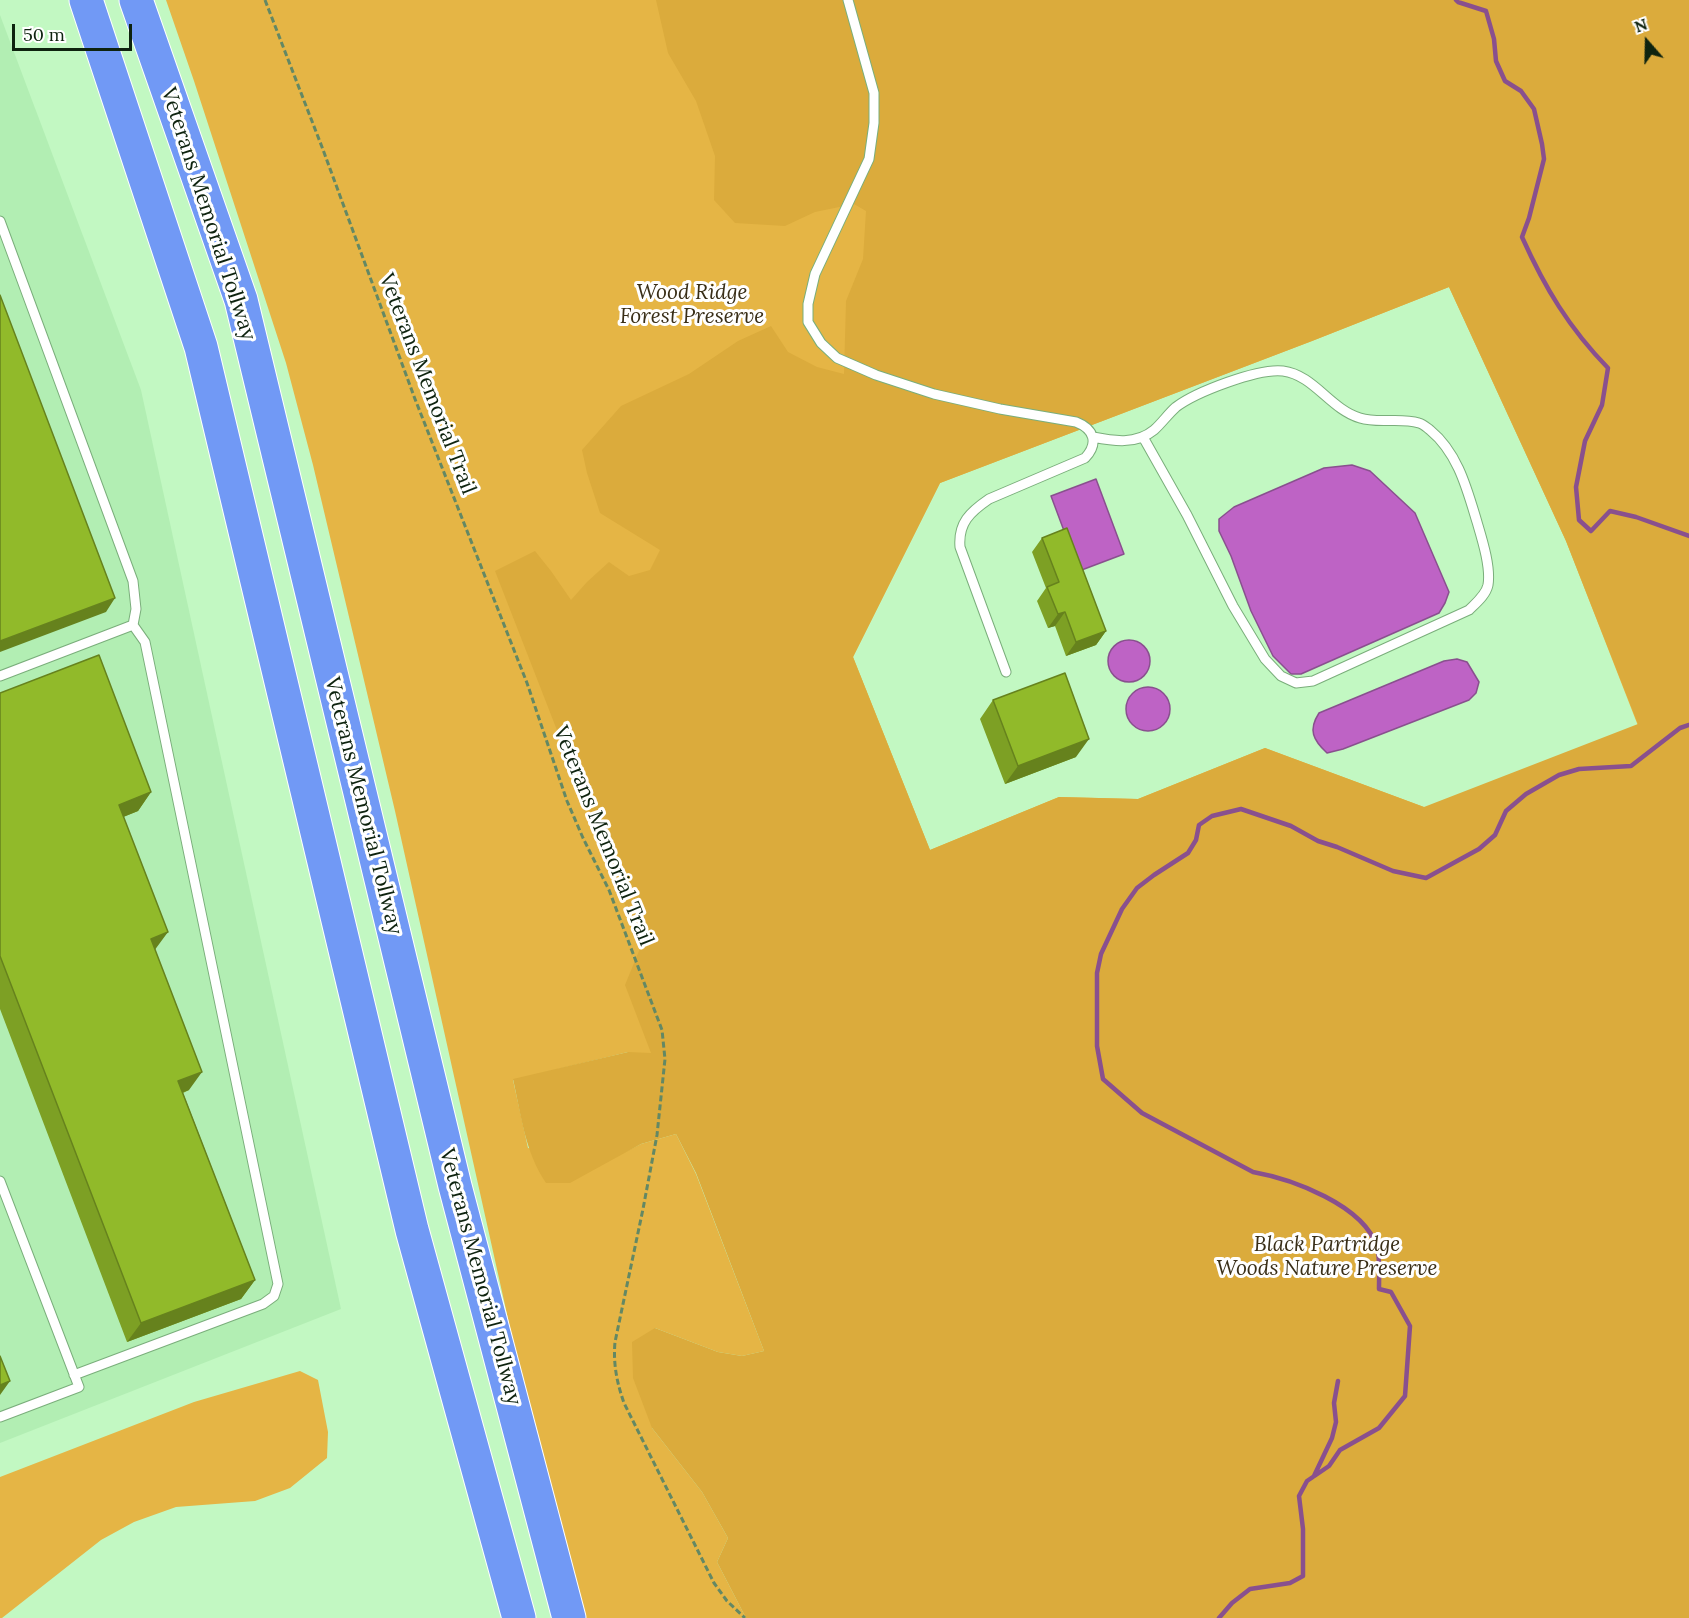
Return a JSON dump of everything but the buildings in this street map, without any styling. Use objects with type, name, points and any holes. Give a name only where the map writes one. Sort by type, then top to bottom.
[{"type":"highway","points":[[86,0],[201,347],[412,1230],[519,1618]]},
{"type":"highway","name":"Veterans Memorial Tollway","points":[[136,0],[241,300],[455,1186],[569,1618]]},
{"type":"lane","points":[[848,0],[874,93],[874,123],[869,159],[815,274],[808,304],[808,322],[821,343],[837,358],[876,375],[934,394],[1000,409],[1076,422],[1086,425],[1093,437],[1093,447],[1085,458],[989,499],[975,508],[959,534],[960,547],[1006,672]]},
{"type":"lane","points":[[0,221],[133,581],[135,609],[133,625],[145,642],[278,1284],[274,1296],[263,1304],[74,1375]]},
{"type":"lane","points":[[1093,437],[1113,442],[1143,437],[1154,430],[1175,408],[1232,381],[1267,371],[1284,371],[1300,376],[1336,405],[1356,417],[1370,421],[1420,423],[1439,438],[1466,484],[1487,565],[1488,586],[1469,610],[1313,681],[1296,683],[1281,676],[1265,659],[1233,606],[1187,515],[1143,437]]},
{"type":"lane","points":[[0,676],[133,625]]},
{"type":"lane","points":[[0,1181],[79,1387],[0,1418]]},
{"type":"path","name":"Veterans Memorial Trail","points":[[266,0],[415,399],[527,683],[567,801],[609,890],[662,1030],[665,1059],[657,1135],[644,1209],[615,1342],[616,1379],[624,1403],[714,1583],[745,1618]]},
{"type":"shaded area","points":[[0,15],[141,390],[341,1309],[0,1443]]},
{"type":"shaded area","points":[[1352,465],[1370,471],[1415,513],[1449,592],[1439,613],[1301,674],[1291,674],[1273,656],[1251,611],[1231,556],[1219,531],[1219,519],[1234,507],[1324,468]]},
{"type":"shaded area","points":[[1096,479],[1124,554],[1079,571],[1051,496]]},
{"type":"shaded area","points":[[1129,640],[1144,646],[1150,661],[1144,676],[1129,682],[1114,676],[1108,661],[1114,646]]},
{"type":"shaded area","points":[[1457,659],[1467,662],[1479,682],[1476,693],[1469,700],[1343,749],[1327,753],[1315,739],[1313,730],[1319,713],[1444,661]]},
{"type":"shaded area","points":[[1148,687],[1163,694],[1170,709],[1163,724],[1148,731],[1133,724],[1126,709],[1133,694]]},
{"type":"green space","points":[[166,0],[1689,0],[1689,1618],[684,1127],[628,1052],[513,1080],[528,1148],[607,1161],[641,1144],[676,1134],[696,1174],[764,1351],[742,1356],[718,1352],[655,1328],[652,1428],[702,1492],[728,1538],[717,1562],[746,1618],[583,1618],[533,1431],[395,811],[313,465],[286,363]],"holes":[[[1449,287],[1566,541],[1642,736],[1440,813],[1265,748],[1138,799],[1059,797],[930,850],[853,657],[940,483]]]},
{"type":"green space","name":"Black Partridge Woods Nature Preserve","points":[[656,0],[1689,0],[1689,1618],[746,1618],[717,1562],[728,1538],[702,1492],[652,1428],[633,1378],[632,1342],[655,1328],[718,1352],[742,1356],[764,1351],[696,1173],[676,1134],[641,1144],[570,1183],[546,1183],[528,1146],[513,1079],[628,1052],[651,1053],[625,985],[641,946],[495,571],[535,551],[571,600],[609,562],[629,576],[650,570],[660,550],[600,513],[582,450],[621,406],[689,374],[738,341],[771,326],[788,352],[817,367],[844,374],[846,301],[863,259],[866,211],[854,204],[815,212],[785,226],[735,223],[714,200],[715,156],[696,101],[668,53]],"holes":[[[1449,287],[1566,541],[1638,724],[1424,807],[1265,748],[1138,799],[1059,797],[930,850],[853,657],[940,483]]]},
{"type":"green space","points":[[300,1371],[318,1380],[328,1432],[327,1458],[290,1488],[255,1501],[176,1507],[134,1522],[101,1540],[0,1618],[0,1477],[194,1402]]},
{"type":"waterway","points":[[1456,0],[1486,11],[1494,39],[1496,61],[1505,81],[1521,91],[1534,109],[1544,159],[1522,237],[1559,307],[1581,338],[1608,368],[1602,405],[1585,441],[1576,487],[1579,520],[1591,531],[1610,511],[1636,517],[1689,536]]},
{"type":"waterway","points":[[1219,1618],[1232,1603],[1250,1589],[1290,1583],[1303,1576],[1303,1529],[1299,1496],[1307,1481],[1329,1466],[1340,1450],[1379,1428],[1405,1396],[1410,1326],[1391,1292],[1379,1289],[1377,1247],[1370,1232],[1358,1219],[1325,1196],[1287,1181],[1253,1172],[1142,1113],[1103,1079],[1097,1046],[1097,973],[1101,954],[1122,909],[1137,888],[1188,853],[1196,840],[1199,825],[1212,816],[1241,809],[1291,826],[1318,841],[1393,871],[1426,878],[1479,849],[1495,835],[1506,811],[1526,794],[1559,775],[1579,769],[1631,766],[1680,728],[1689,725]]},
{"type":"waterway","points":[[1314,1476],[1332,1438],[1336,1422],[1334,1403],[1338,1381]]},
{"type":"park label","name":"Wood Ridge Forest Preserve","points":[[692,305]]}]
